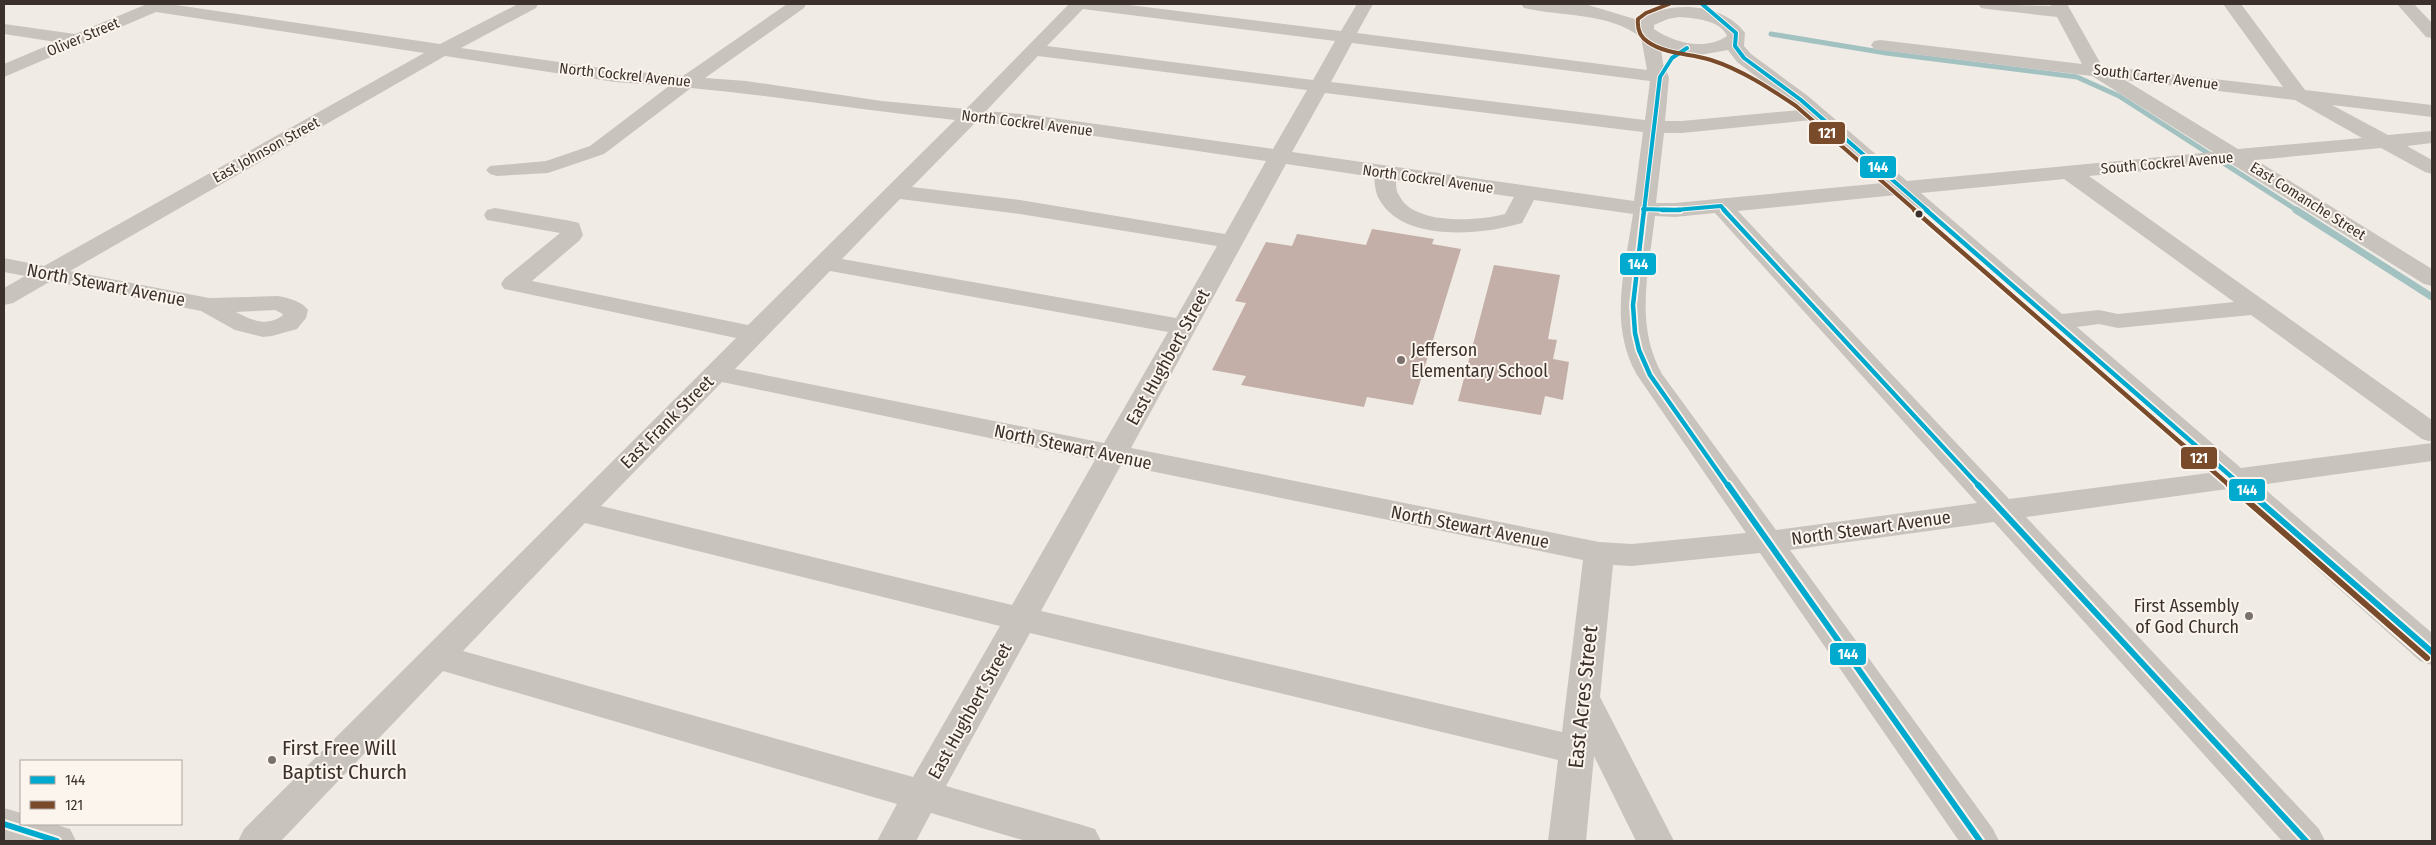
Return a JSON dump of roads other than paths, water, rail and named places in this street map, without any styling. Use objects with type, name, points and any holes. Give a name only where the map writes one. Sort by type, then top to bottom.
[{"type":"street","name":"East Johnson Street","points":[[4,298],[442,51],[530,4]]},
{"type":"street","points":[[497,170],[548,167],[597,150],[687,82],[798,4]]},
{"type":"street","points":[[1080,4],[1660,77]]},
{"type":"street","name":"East Frank Street","points":[[257,841],[579,511],[1080,4]]},
{"type":"street","name":"East Hughbert Street","points":[[896,841],[1365,4]]},
{"type":"street","points":[[1530,4],[1566,8],[1671,10],[1715,18],[1732,27],[1736,33],[1735,46],[1744,58],[1816,114],[2432,652]]},
{"type":"street","points":[[1591,9],[1635,4]]},
{"type":"street","points":[[1702,4],[1715,18]]},
{"type":"street","points":[[1987,4],[2060,8]]},
{"type":"street","points":[[2232,4],[2298,94],[2432,168]]},
{"type":"street","points":[[2404,4],[2432,33]]},
{"type":"street","name":"North Cockrel Avenue","points":[[158,5],[442,51],[615,76],[746,86],[882,107],[1032,121],[1526,194],[1643,209],[1675,210],[1901,189]]},
{"type":"street","name":"Oliver Street","points":[[4,71],[158,5]]},
{"type":"street","points":[[1566,8],[1625,21],[1666,43],[1693,48],[1771,79]]},
{"type":"street","name":"East Comanche Street","points":[[2060,8],[2094,69],[2230,157],[2432,279]]},
{"type":"street","points":[[1660,77],[1654,64],[1646,23],[1652,18],[1671,10]]},
{"type":"street","points":[[4,29],[76,40]]},
{"type":"street","points":[[1736,38],[1729,44],[1693,48],[1672,58],[1660,77],[1643,209],[1632,329],[1635,347],[1650,375],[1980,841]]},
{"type":"street","name":"South Carter Avenue","points":[[1880,45],[2432,110]]},
{"type":"street","points":[[1034,50],[1631,126],[1682,127],[1816,114]]},
{"type":"street","name":"South Cockrel Avenue","points":[[1901,189],[2432,137]]},
{"type":"street","points":[[2070,172],[2432,433]]},
{"type":"street","points":[[1384,173],[1389,198],[1399,209],[1426,222],[1463,228],[1514,218],[1526,194]]},
{"type":"street","points":[[895,192],[1028,208],[1233,242]]},
{"type":"street","points":[[1721,206],[2306,841]]},
{"type":"street","points":[[495,215],[571,228],[572,235],[512,284],[754,334]]},
{"type":"street","points":[[824,263],[1185,327]]},
{"type":"street","name":"North Stewart Avenue","points":[[4,264],[209,305]]},
{"type":"street","points":[[2054,322],[2099,317],[2118,321],[2258,307]]},
{"type":"street","name":"North Stewart Avenue","points":[[715,373],[1598,553],[1640,554],[1768,542],[2432,452]]},
{"type":"street","points":[[579,511],[1021,619],[1577,750]]},
{"type":"street","name":"East Acres Street","points":[[1567,841],[1598,553]]},
{"type":"street","points":[[438,657],[1082,841]]},
{"type":"street","points":[[1583,697],[1655,841]]},
{"type":"street","points":[[4,824],[57,841]]},
{"type":"waterway","points":[[1771,34],[1886,53],[2077,77],[2119,96],[2298,211]]},
{"type":"waterway","points":[[2296,210],[2432,297]]},
{"type":"place","name":"Jefferson Elementary School","points":[[1401,360]]},
{"type":"place","name":"First Assembly of God Church","points":[[2249,616]]},
{"type":"place","name":"First Free Will Baptist Church","points":[[272,760]]}]
